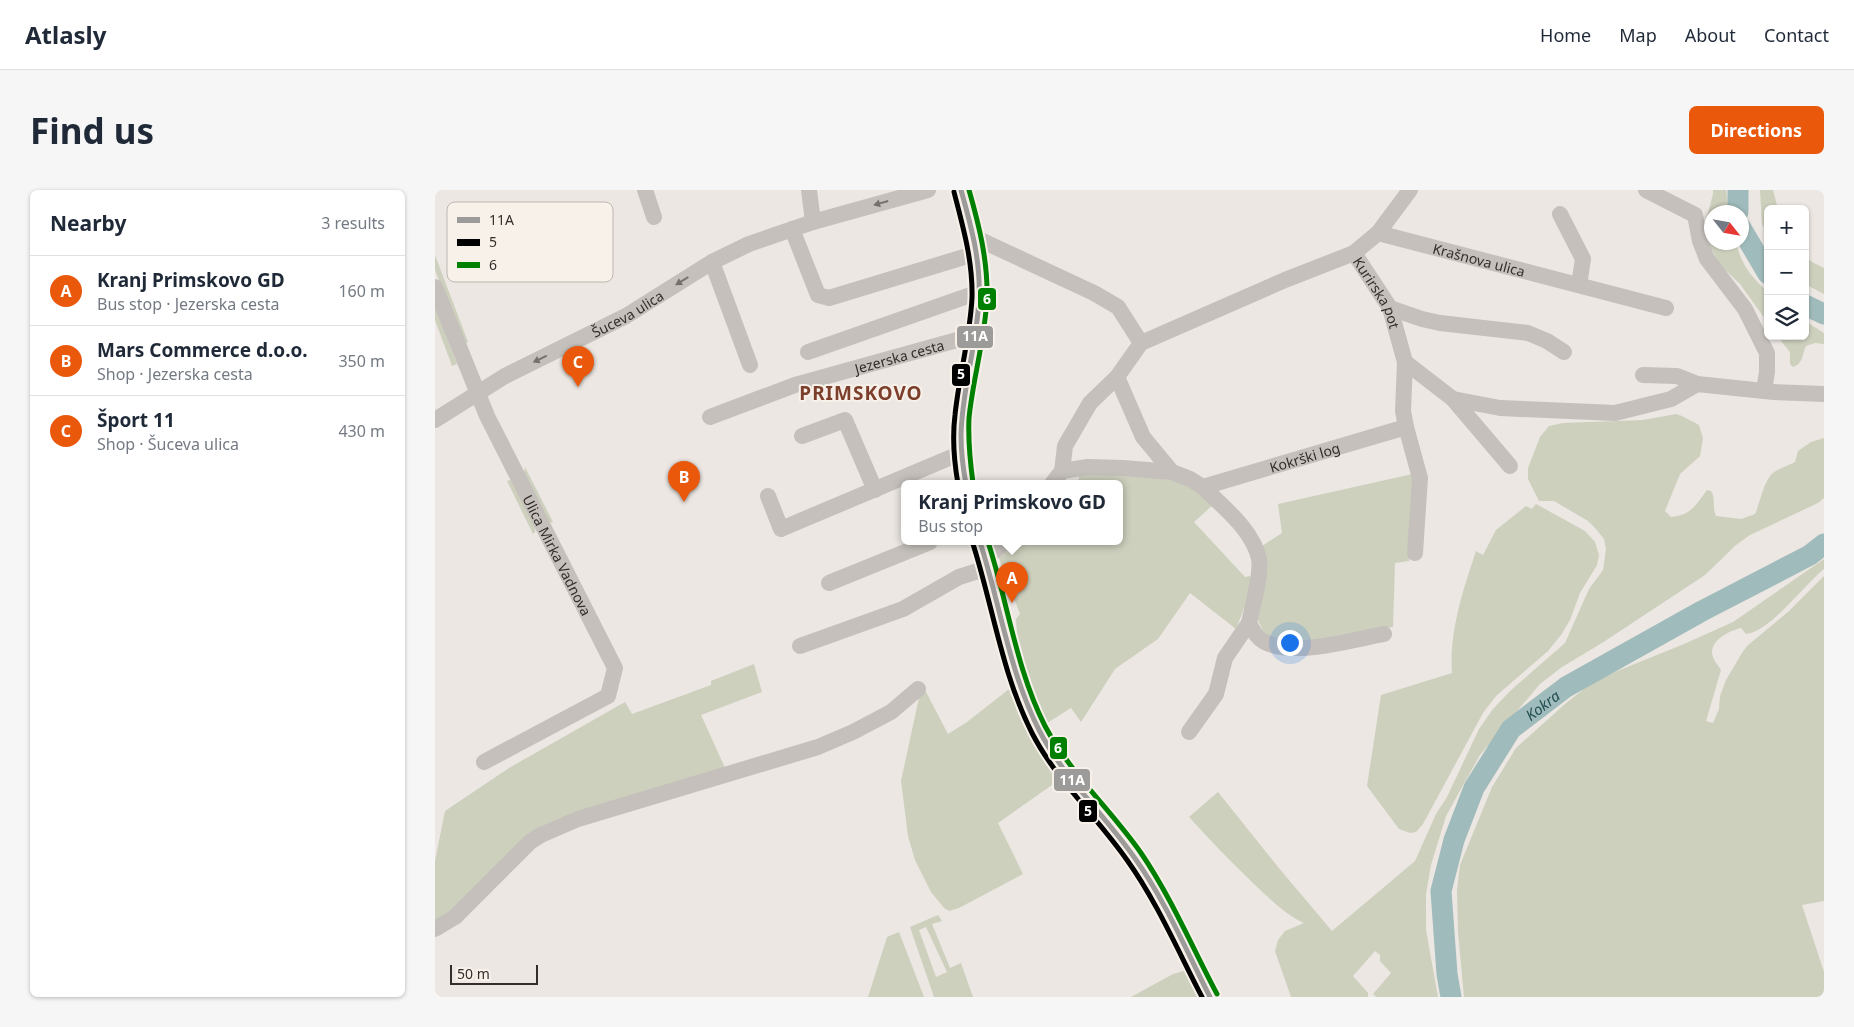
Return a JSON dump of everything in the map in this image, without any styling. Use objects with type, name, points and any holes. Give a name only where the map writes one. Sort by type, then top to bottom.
[{"type":"street","points":[[645,190],[654,217]]},
{"type":"street","points":[[809,190],[813,222]]},
{"type":"street","name":"Šuceva ulica","points":[[435,420],[505,376],[626,316],[712,262],[749,244],[813,222],[928,190]]},
{"type":"street","points":[[961,190],[975,245],[979,292],[961,434],[961,453],[965,480]]},
{"type":"street","points":[[1354,253],[1378,233],[1410,190]]},
{"type":"street","points":[[1645,190],[1695,215],[1700,241],[1707,259],[1745,309],[1767,354],[1764,391]]},
{"type":"street","points":[[1560,214],[1583,259],[1579,285]]},
{"type":"street","points":[[792,229],[818,295],[829,298],[975,245],[1094,293],[1118,308],[1141,343],[1117,377],[1090,403],[1065,446],[1062,471],[1055,480]]},
{"type":"street","name":"Krašnova ulica","points":[[1378,233],[1666,308]]},
{"type":"street","name":"Kurirska pot","points":[[1141,343],[1285,280],[1354,253],[1390,308],[1405,362]]},
{"type":"street","points":[[712,262],[750,365]]},
{"type":"street","name":"Ulica Mirka Vadnova","points":[[435,287],[477,393],[615,668],[608,696],[484,762]]},
{"type":"street","points":[[808,352],[979,292]]},
{"type":"street","points":[[1390,308],[1440,323],[1528,333],[1547,341],[1564,352]]},
{"type":"street","name":"Jezerska cesta","points":[[709,417],[795,385],[975,335]]},
{"type":"street","points":[[1405,362],[1453,399],[1510,466]]},
{"type":"street","points":[[1405,362],[1403,411],[1420,478],[1415,552]]},
{"type":"street","points":[[1643,375],[1677,376],[1697,384],[1764,391],[1824,394]]},
{"type":"street","points":[[1117,377],[1143,437],[1172,472]]},
{"type":"street","points":[[1453,399],[1500,408],[1615,413],[1671,399],[1697,384]]},
{"type":"street","points":[[802,436],[845,420],[875,490]]},
{"type":"street","name":"Kokrški log","points":[[1203,487],[1406,427]]},
{"type":"street","points":[[768,496],[781,529],[961,453]]},
{"type":"street","points":[[1062,471],[1088,468],[1123,468],[1172,472],[1190,479],[1203,487],[1246,530],[1259,560],[1249,623],[1225,658],[1216,694],[1189,732]]},
{"type":"street","points":[[829,582],[922,545]]},
{"type":"street","points":[[980,545],[982,564],[1024,695],[1038,728],[1054,756],[1140,866],[1210,997]]},
{"type":"street","points":[[800,646],[903,609],[982,564],[1002,545]]},
{"type":"street","points":[[1249,623],[1261,641],[1279,648],[1303,649],[1384,634]]},
{"type":"street","points":[[435,929],[455,917],[510,861],[541,835],[578,819],[818,747],[853,732],[891,712],[918,689]]},
{"type":"green space","points":[[1713,190],[1726,190],[1728,205],[1710,205]]},
{"type":"green space","points":[[1760,190],[1773,190],[1777,205],[1764,205],[1764,228],[1762,224]]},
{"type":"green space","points":[[1712,250],[1738,250],[1747,270],[1764,288],[1764,317],[1740,284],[1718,263]]},
{"type":"green space","points":[[435,255],[468,342],[464,344],[435,270]]},
{"type":"green space","points":[[1809,259],[1824,268],[1824,294],[1809,286]]},
{"type":"green space","points":[[435,305],[457,364],[452,366],[435,320]]},
{"type":"green space","points":[[1809,324],[1824,333],[1824,344],[1815,343],[1806,346],[1799,364],[1793,367],[1790,364],[1790,352],[1780,340],[1809,340]]},
{"type":"green space","points":[[1676,414],[1699,425],[1703,438],[1700,456],[1680,474],[1665,511],[1671,517],[1688,512],[1707,490],[1711,491],[1716,516],[1741,519],[1755,514],[1770,476],[1795,462],[1798,451],[1811,442],[1824,438],[1824,498],[1818,503],[1750,535],[1736,545],[1705,575],[1562,667],[1540,684],[1480,755],[1446,816],[1431,865],[1426,894],[1426,930],[1438,997],[1376,997],[1373,994],[1391,973],[1380,961],[1380,955],[1375,951],[1353,976],[1368,993],[1368,997],[1291,997],[1275,951],[1278,940],[1285,931],[1304,923],[1290,915],[1270,899],[1189,817],[1218,792],[1332,931],[1415,861],[1436,814],[1447,797],[1479,729],[1493,709],[1510,691],[1565,643],[1589,589],[1603,570],[1606,549],[1604,539],[1596,529],[1588,521],[1554,501],[1539,501],[1528,479],[1528,468],[1540,437],[1549,426],[1563,423],[1643,420]]},
{"type":"green space","points":[[525,467],[553,522],[548,523],[524,473]]},
{"type":"green space","points":[[1080,471],[1171,475],[1215,503],[1194,522],[1245,577],[1249,576],[1255,580],[1236,629],[1190,593],[1158,639],[1115,669],[1081,722],[1071,708],[1047,723],[1032,689],[1018,648],[1016,619],[1020,614],[997,553],[1006,545],[1123,545],[1123,480],[1079,480]]},
{"type":"green space","points":[[1417,473],[1412,552],[1409,561],[1395,563],[1393,627],[1295,646],[1267,638],[1256,617],[1262,546],[1282,533],[1278,504]]},
{"type":"green space","points":[[512,480],[535,525],[535,532],[533,534],[507,481]]},
{"type":"green space","points":[[1536,504],[1585,531],[1595,542],[1599,555],[1597,565],[1580,593],[1570,620],[1561,635],[1548,651],[1496,696],[1483,713],[1423,824],[1416,832],[1410,833],[1399,829],[1367,786],[1381,695],[1452,673],[1453,642],[1458,611],[1476,551],[1483,555],[1496,530],[1526,506],[1532,509]]},
{"type":"green space","points":[[1824,559],[1824,569],[1766,625],[1746,634],[1741,628],[1737,629],[1727,633],[1715,643],[1712,655],[1721,670],[1706,721],[1713,723],[1719,709],[1720,696],[1726,680],[1747,646],[1789,611],[1824,576],[1824,901],[1802,905],[1824,972],[1824,997],[1464,997],[1458,932],[1457,890],[1460,865],[1492,787],[1516,748],[1595,680],[1733,622]]},
{"type":"green space","points":[[754,664],[762,692],[701,715],[726,770],[572,818],[435,925],[435,861],[445,811],[509,768],[625,702],[632,714],[711,685],[711,681]]},
{"type":"green space","points":[[1013,686],[1039,745],[1062,778],[998,823],[1023,874],[959,908],[949,911],[944,908],[931,892],[915,860],[908,836],[901,781],[920,693],[925,690],[948,734],[967,722]]},
{"type":"green space","points":[[938,915],[942,921],[932,924],[950,968],[961,963],[973,997],[934,997],[910,927]],"holes":[[[926,927],[947,972],[936,977],[919,930]]]},
{"type":"green space","points":[[899,932],[924,997],[868,997],[887,937]]},
{"type":"green space","points":[[1187,970],[1202,997],[1131,997],[1173,974]]},
{"type":"waterway","name":"Kokra","points":[[1738,190],[1738,205]]},
{"type":"waterway","name":"Kokra","points":[[1749,242],[1764,267]]},
{"type":"waterway","name":"Kokra","points":[[1809,307],[1824,314]]},
{"type":"waterway","name":"Kokra","points":[[1451,997],[1447,974],[1441,891],[1454,840],[1474,788],[1511,729],[1566,687],[1702,611],[1810,555],[1824,544]]},
{"type":"transit line","name":"11A","points":[[961,190],[975,244],[979,285],[978,316],[962,418],[961,447],[965,480]]},
{"type":"transit line","name":"6","points":[[969,190],[982,243],[987,284],[984,328],[969,418],[969,451],[973,480]]},
{"type":"transit line","name":"5","points":[[954,192],[967,244],[972,284],[969,327],[954,424],[954,450],[957,480]]},
{"type":"transit line","name":"5","points":[[973,545],[1005,664],[1032,733],[1053,767],[1115,844],[1138,876],[1158,910],[1202,997]]},
{"type":"transit line","name":"11A","points":[[981,545],[1012,661],[1039,730],[1060,764],[1122,841],[1156,890],[1210,997]]},
{"type":"transit line","name":"6","points":[[989,545],[1019,659],[1045,726],[1066,760],[1129,837],[1152,870],[1217,994]]},
{"type":"place","name":"Šport 11","points":[[578,387]]},
{"type":"place","name":"Mars Commerce d.o.o.","points":[[684,502]]},
{"type":"place","name":"Kranj Primskovo GD","points":[[1012,603]]},
{"type":"district","name":"PRIMSKOVO","points":[[861,393]]}]
